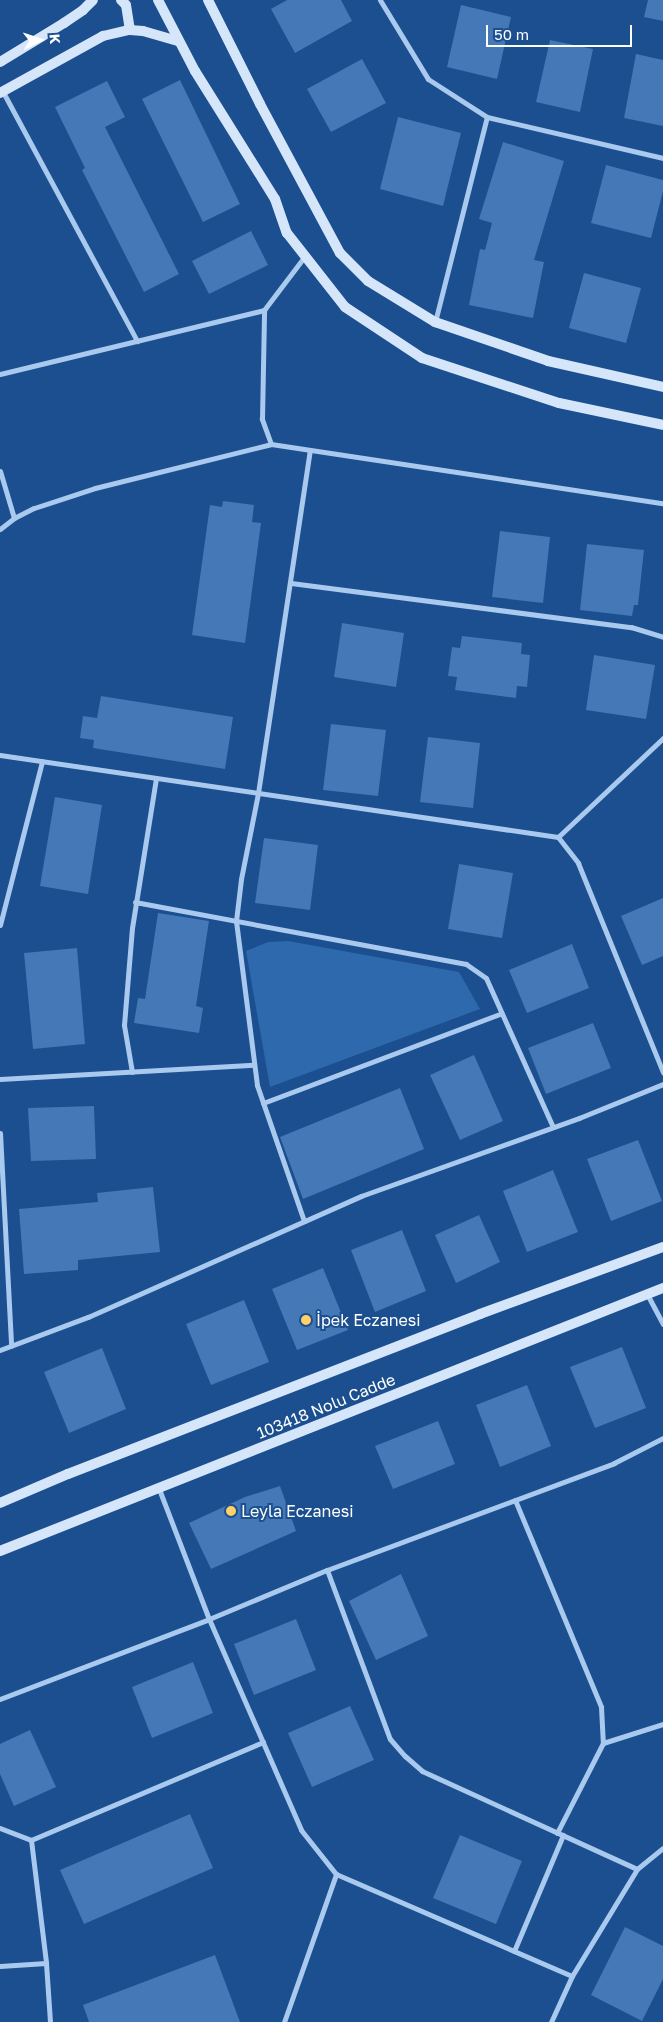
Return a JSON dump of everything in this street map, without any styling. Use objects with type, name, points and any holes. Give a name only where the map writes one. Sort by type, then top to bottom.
[{"type":"main road","points":[[0,62],[64,23],[83,10],[93,0]]},
{"type":"main road","points":[[121,0],[126,6],[130,30]]},
{"type":"main road","points":[[158,0],[196,72],[275,199],[287,233],[345,307],[422,358],[559,403],[663,425]]},
{"type":"main road","points":[[208,0],[260,104],[340,253],[368,281],[435,322],[548,361],[663,387]]},
{"type":"main road","points":[[1,92],[103,36],[130,30],[148,32],[179,41]]},
{"type":"main road","points":[[0,1503],[68,1474],[462,1322],[663,1247]]},
{"type":"main road","name":"103418 Nolu Cadde","points":[[0,1552],[663,1288]]},
{"type":"street","points":[[380,0],[428,79],[487,117],[663,158]]},
{"type":"street","points":[[1,92],[137,341]]},
{"type":"street","points":[[435,322],[487,117]]},
{"type":"street","points":[[271,444],[262,419],[264,310],[306,256]]},
{"type":"street","points":[[0,374],[264,310]]},
{"type":"street","points":[[0,529],[14,518],[34,508],[95,488],[271,444],[663,503]]},
{"type":"street","points":[[304,1221],[263,1103],[254,1066],[236,921],[241,879],[258,793],[291,583],[310,450]]},
{"type":"street","points":[[0,471],[14,518]]},
{"type":"street","points":[[291,583],[631,627],[663,637]]},
{"type":"street","points":[[558,837],[663,738]]},
{"type":"street","points":[[0,755],[558,837],[578,863],[663,1072]]},
{"type":"street","points":[[0,925],[42,761]]},
{"type":"street","points":[[132,1072],[124,1024],[135,902],[156,778]]},
{"type":"street","points":[[135,902],[466,964],[486,978],[553,1127]]},
{"type":"street","points":[[263,1103],[502,1014]]},
{"type":"street","points":[[0,1079],[254,1066]]},
{"type":"street","points":[[0,1350],[88,1317],[361,1196],[553,1127],[663,1084]]},
{"type":"street","points":[[0,1133],[11,1346]]},
{"type":"street","points":[[647,1293],[663,1324]]},
{"type":"street","points":[[0,1700],[209,1619],[327,1570],[614,1463],[663,1438]]},
{"type":"street","points":[[159,1489],[209,1619],[301,1830],[336,1874],[572,1976]]},
{"type":"street","points":[[514,1951],[560,1834],[603,1743],[601,1707],[515,1500]]},
{"type":"street","points":[[327,1570],[390,1739],[405,1756],[422,1771],[638,1870]]},
{"type":"street","points":[[603,1743],[663,1724]]},
{"type":"street","points":[[0,1828],[31,1840],[263,1742]]},
{"type":"street","points":[[31,1840],[46,1964],[50,2022]]},
{"type":"street","points":[[551,2022],[572,1976],[638,1870],[663,1848]]},
{"type":"street","points":[[284,2022],[336,1874]]},
{"type":"street","points":[[0,1966],[46,1964]]},
{"type":"shaded area","points":[[288,941],[459,972],[480,1009],[270,1087],[246,951],[268,942]]},
{"type":"building","points":[[287,0],[341,0],[352,21],[295,53],[271,9]]},
{"type":"building","points":[[648,0],[663,0],[663,21],[644,17]]},
{"type":"building","points":[[461,5],[511,17],[497,79],[447,67]]},
{"type":"building","points":[[550,40],[593,49],[580,112],[536,102]]},
{"type":"building","points":[[636,54],[663,60],[663,126],[624,118]]},
{"type":"building","points":[[362,59],[386,103],[331,132],[307,89]]},
{"type":"building","points":[[180,80],[240,204],[203,222],[142,99]]},
{"type":"building","points":[[107,81],[125,117],[105,127],[179,274],[144,292],[82,170],[85,168],[55,107]]},
{"type":"building","points":[[398,117],[461,133],[443,206],[380,189]]},
{"type":"building","points":[[503,142],[564,161],[534,260],[544,262],[533,318],[469,305],[480,249],[485,250],[492,223],[479,219]]},
{"type":"building","points":[[606,165],[663,180],[663,191],[651,238],[591,223]]},
{"type":"building","points":[[251,231],[268,265],[209,294],[192,261]]},
{"type":"building","points":[[584,273],[641,288],[626,343],[569,328]]},
{"type":"building","points":[[223,501],[254,505],[252,522],[261,523],[245,643],[192,635],[210,505],[222,507]]},
{"type":"building","points":[[500,531],[550,537],[543,603],[492,597]]},
{"type":"building","points":[[587,544],[644,550],[638,605],[634,605],[632,616],[580,610]]},
{"type":"building","points":[[342,623],[404,633],[396,687],[334,677]]},
{"type":"building","points":[[462,636],[522,643],[521,654],[530,655],[527,687],[517,686],[516,698],[455,690],[457,677],[448,676],[452,647],[460,648]]},
{"type":"building","points":[[594,655],[655,665],[646,719],[586,710]]},
{"type":"building","points":[[101,696],[233,717],[225,769],[93,748],[94,740],[80,738],[83,716],[97,718]]},
{"type":"building","points":[[331,724],[386,730],[378,796],[323,790]]},
{"type":"building","points":[[428,737],[480,743],[473,808],[420,802]]},
{"type":"building","points":[[55,797],[102,805],[88,894],[40,886]]},
{"type":"building","points":[[264,838],[318,845],[310,910],[255,903]]},
{"type":"building","points":[[459,864],[513,873],[502,938],[448,929]]},
{"type":"building","points":[[663,898],[663,956],[642,965],[621,916]]},
{"type":"building","points":[[158,913],[209,921],[196,1006],[203,1008],[199,1033],[134,1023],[138,998],[145,999]]},
{"type":"building","points":[[572,944],[589,988],[527,1013],[509,970]]},
{"type":"building","points":[[77,948],[85,1044],[33,1049],[24,953]]},
{"type":"building","points":[[593,1023],[611,1068],[546,1094],[528,1048]]},
{"type":"building","points":[[474,1055],[503,1121],[460,1140],[430,1075]]},
{"type":"building","points":[[400,1088],[424,1149],[303,1199],[280,1137]]},
{"type":"building","points":[[94,1106],[96,1159],[31,1161],[28,1108]]},
{"type":"building","points":[[638,1140],[662,1201],[611,1221],[587,1159]]},
{"type":"building","points":[[553,1170],[578,1232],[527,1252],[503,1191]]},
{"type":"building","points":[[153,1187],[160,1252],[78,1260],[78,1270],[24,1274],[19,1209],[98,1202],[97,1193]]},
{"type":"building","points":[[479,1215],[500,1262],[456,1283],[435,1235]]},
{"type":"building","points":[[402,1230],[426,1291],[375,1312],[351,1250]]},
{"type":"building","points":[[323,1268],[348,1330],[297,1350],[272,1289]]},
{"type":"building","points":[[244,1300],[269,1362],[211,1385],[186,1324]]},
{"type":"building","points":[[622,1347],[646,1408],[595,1428],[570,1367]]},
{"type":"building","points":[[102,1348],[126,1409],[69,1433],[44,1372]]},
{"type":"building","points":[[527,1385],[551,1446],[500,1467],[476,1405]]},
{"type":"building","points":[[438,1421],[455,1464],[393,1489],[375,1446]]},
{"type":"building","points":[[280,1486],[296,1531],[211,1569],[189,1523],[245,1497]]},
{"type":"building","points":[[401,1574],[428,1636],[376,1660],[349,1601]]},
{"type":"building","points":[[296,1619],[316,1670],[254,1695],[234,1644]]},
{"type":"building","points":[[193,1662],[213,1713],[152,1738],[132,1687]]},
{"type":"building","points":[[350,1706],[374,1760],[312,1787],[288,1733]]},
{"type":"building","points":[[30,1730],[56,1787],[14,1806],[0,1774],[0,1744]]},
{"type":"building","points":[[190,1814],[213,1868],[84,1924],[60,1870]]},
{"type":"building","points":[[460,1835],[522,1861],[496,1924],[433,1898]]},
{"type":"building","points":[[625,1927],[663,1946],[663,1979],[642,2021],[591,1995]]},
{"type":"building","points":[[215,1955],[240,2022],[89,2022],[83,2005]]},
{"type":"place","name":"İpek Eczanesi","points":[[306,1320]]},
{"type":"place","name":"Leyla Eczanesi","points":[[231,1511]]}]
